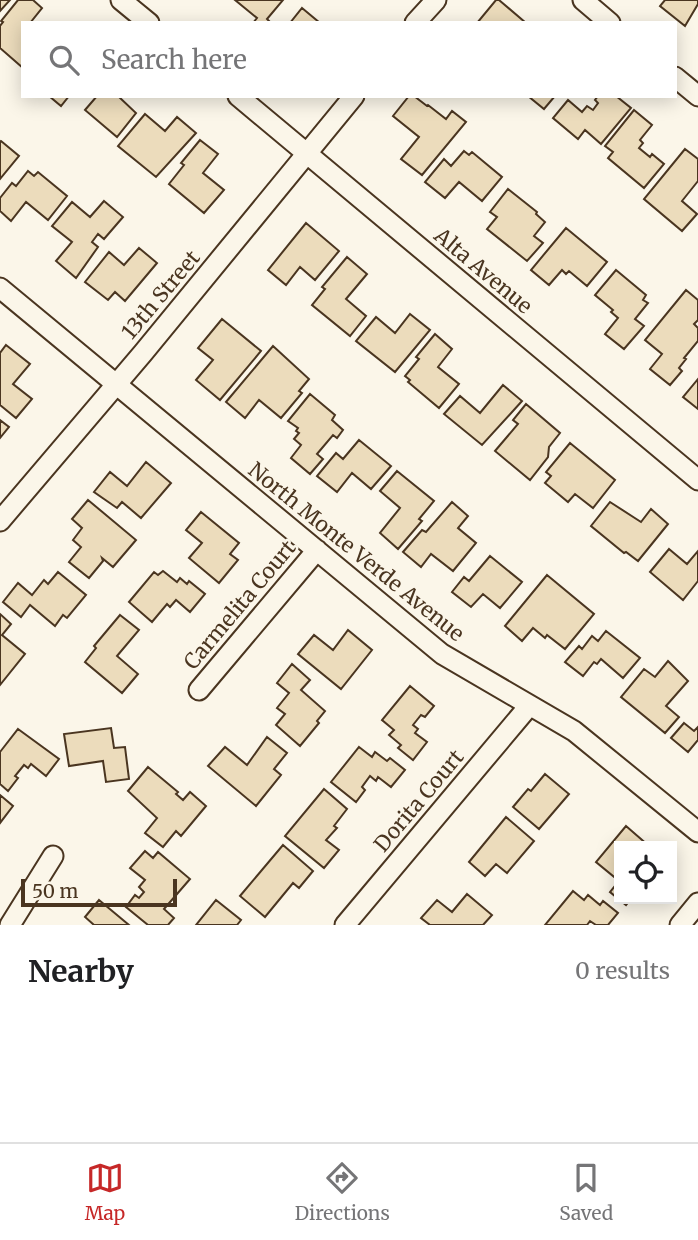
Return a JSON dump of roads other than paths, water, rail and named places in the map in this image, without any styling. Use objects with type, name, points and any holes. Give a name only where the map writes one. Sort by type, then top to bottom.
[{"type":"street","points":[[121,0],[147,21]]},
{"type":"street","points":[[417,21],[436,0]]},
{"type":"street","points":[[583,0],[608,21]]},
{"type":"street","points":[[677,79],[698,96]]},
{"type":"street","name":"Alta Avenue","points":[[240,98],[698,480]]},
{"type":"street","name":"13th Street","points":[[0,521],[352,98]]},
{"type":"street","name":"North Monte Verde Avenue","points":[[0,288],[442,654],[574,731],[698,832]]},
{"type":"street","name":"Carmelita Court","points":[[199,690],[317,550]]},
{"type":"street","name":"Dorita Court","points":[[345,925],[529,706]]},
{"type":"street","points":[[10,925],[52,856]]},
{"type":"street","points":[[680,925],[698,903]]}]
